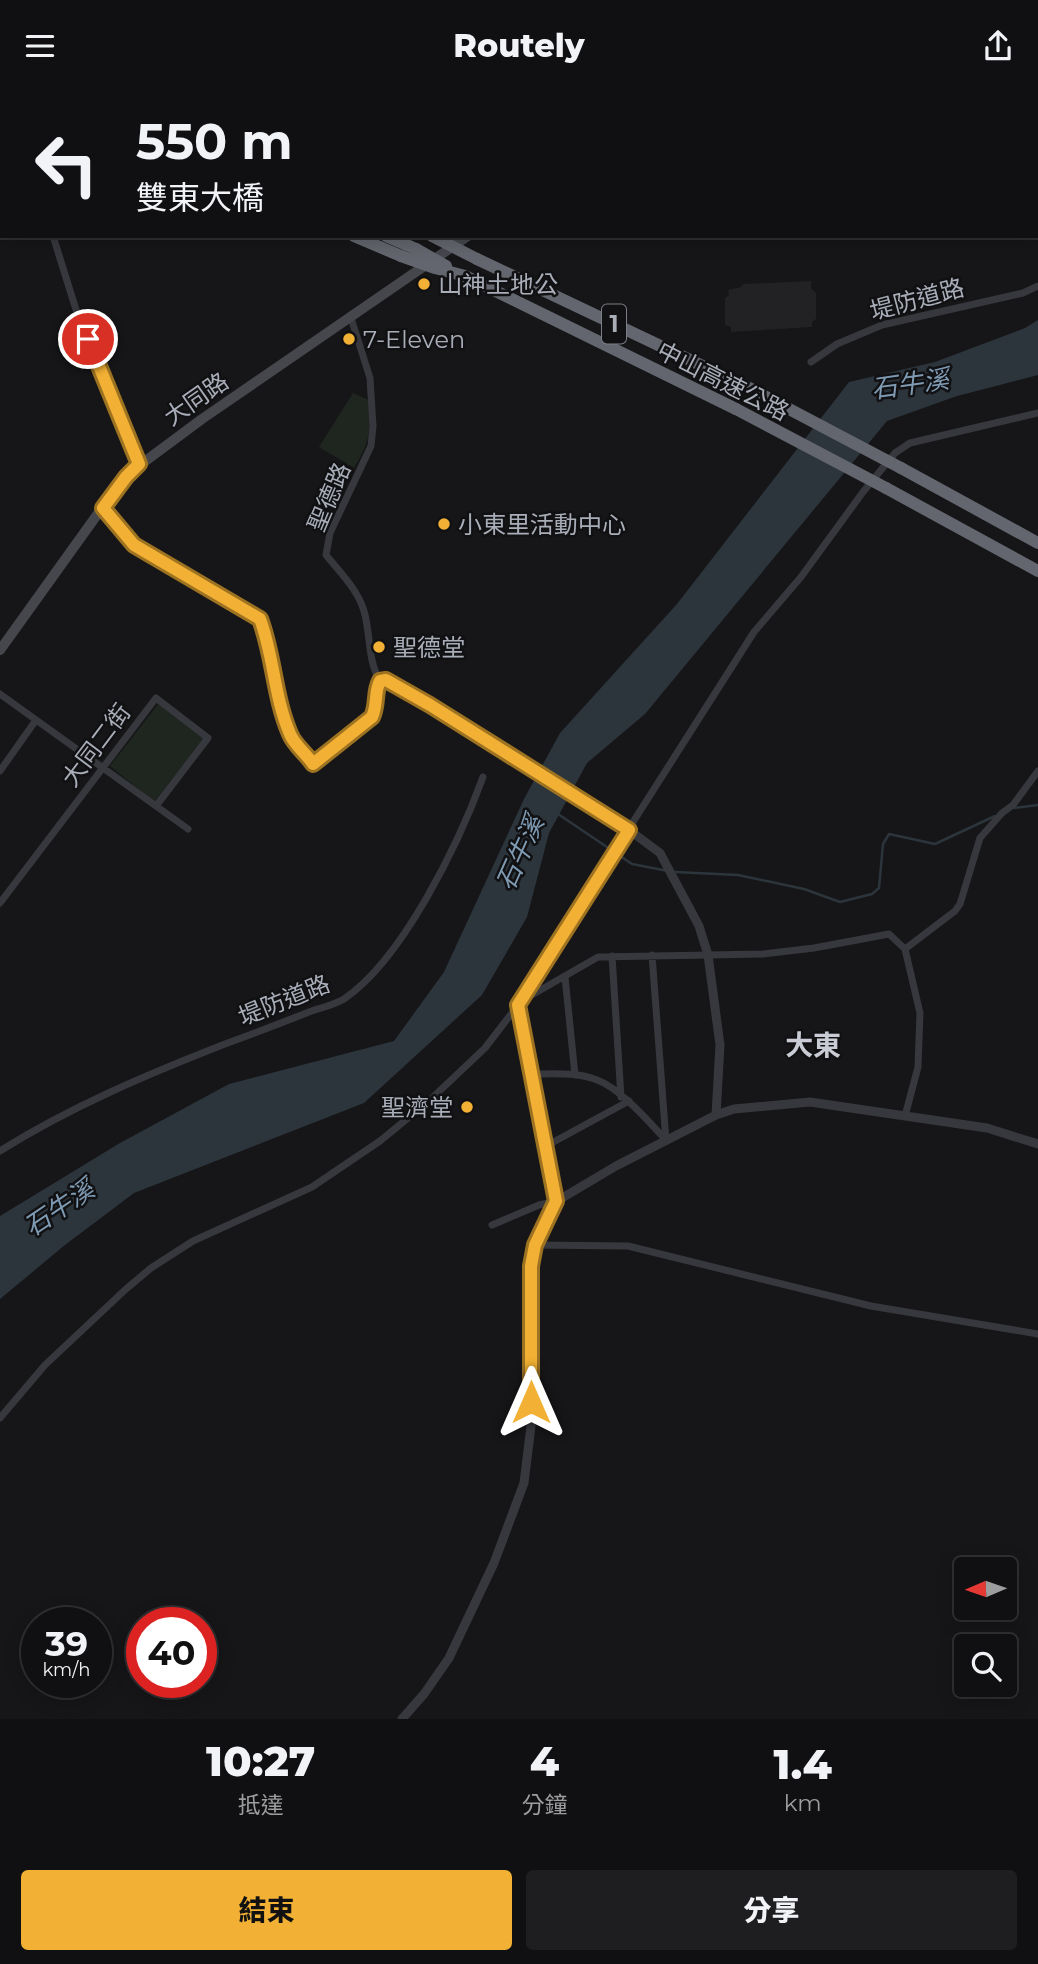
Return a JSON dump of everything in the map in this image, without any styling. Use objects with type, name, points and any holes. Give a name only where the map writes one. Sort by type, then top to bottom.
[{"type":"highway","points":[[359,238],[435,268],[465,276]]},
{"type":"highway","name":"中山高速公路","points":[[391,238],[736,409],[1038,571]]},
{"type":"highway","name":"中山高速公路","points":[[436,238],[751,390],[1038,543]]},
{"type":"main road","name":"大同路","points":[[0,650],[126,477],[139,464],[465,238]]},
{"type":"street","points":[[54,238],[78,316],[139,464]]},
{"type":"street","name":"堤防道路","points":[[811,362],[837,344],[882,325],[1023,293],[1038,286]]},
{"type":"street","name":"聖德路","points":[[351,318],[370,378],[372,446],[330,533],[327,555],[356,592],[364,608],[371,643],[370,662],[380,681]]},
{"type":"street","points":[[0,1418],[45,1365],[151,1268],[193,1241],[313,1187],[380,1141],[430,1100],[485,1048],[520,1002],[754,632],[801,577],[895,453],[910,443],[1038,413]]},
{"type":"street","points":[[103,508],[134,545],[260,619],[291,736],[313,764],[372,717],[377,708],[377,687],[380,681],[391,682],[629,830],[660,853],[699,926],[708,955],[720,1045],[716,1115]]},
{"type":"street","points":[[0,694],[188,829]]},
{"type":"street","name":"大同二街","points":[[0,903],[156,698],[208,738],[156,806]]},
{"type":"street","points":[[0,771],[36,720]]},
{"type":"street","points":[[905,949],[955,911],[960,904],[980,838],[1002,813],[1013,805],[1038,771]]},
{"type":"street","name":"堤防道路","points":[[0,1151],[30,1132],[156,1070],[343,1000],[384,963],[412,919],[471,811],[483,777]]},
{"type":"street","points":[[520,1002],[590,960],[612,956],[763,954],[889,934],[905,949],[920,1013],[918,1067],[905,1116]]},
{"type":"street","points":[[652,955],[666,1141]]},
{"type":"street","points":[[612,956],[621,1097]]},
{"type":"street","points":[[565,977],[575,1075]]},
{"type":"street","points":[[402,1719],[424,1694],[449,1658],[494,1563],[524,1483],[530,1434],[530,1284],[535,1245],[556,1201],[520,1002]]},
{"type":"street","points":[[532,1074],[575,1075],[598,1080],[629,1101],[666,1141]]},
{"type":"street","points":[[546,1146],[629,1101]]},
{"type":"street","points":[[492,1225],[539,1205],[556,1201],[716,1115],[734,1109],[797,1102],[987,1128],[1038,1144]]},
{"type":"street","points":[[535,1245],[622,1245],[871,1306],[1038,1334]]},
{"type":"shaded area","points":[[811,281],[811,288],[816,293],[816,319],[812,322],[812,327],[731,332],[731,327],[725,325],[725,298],[729,295],[728,290],[743,284]]},
{"type":"shaded area","points":[[353,393],[369,400],[368,436],[354,468],[319,447]]},
{"type":"shaded area","points":[[159,703],[204,739],[154,802],[110,766]]},
{"type":"water","name":"石牛溪","points":[[1038,320],[1038,375],[957,396],[887,421],[645,714],[587,763],[549,833],[527,917],[482,995],[364,1103],[134,1193],[0,1299],[0,1216],[120,1143],[229,1084],[394,1041],[444,972],[524,799],[560,733],[677,604],[849,382],[935,362],[1025,328]]},
{"type":"waterway","points":[[1014,808],[1038,805]]},
{"type":"waterway","name":"石牛溪","points":[[558,814],[632,864],[668,871]]},
{"type":"waterway","points":[[675,872],[738,875],[804,889],[840,902],[872,894],[879,888],[883,844],[889,834],[935,844],[995,816]]},
{"type":"place","name":"山神土地公","points":[[424,284]]},
{"type":"place","name":"7-Eleven","points":[[349,339]]},
{"type":"place","name":"小東里活動中心","points":[[444,524]]},
{"type":"place","name":"聖德堂","points":[[379,647]]},
{"type":"place","name":"聖濟堂","points":[[467,1107]]},
{"type":"district","name":"大東","points":[[813,1045]]},
{"type":"route","points":[[88,339],[139,464],[103,508],[134,545],[260,619],[291,736],[313,764],[372,717],[377,708],[377,687],[380,681],[386,680],[629,830],[518,1005],[556,1201],[535,1245],[531,1266],[531,1402]]}]
